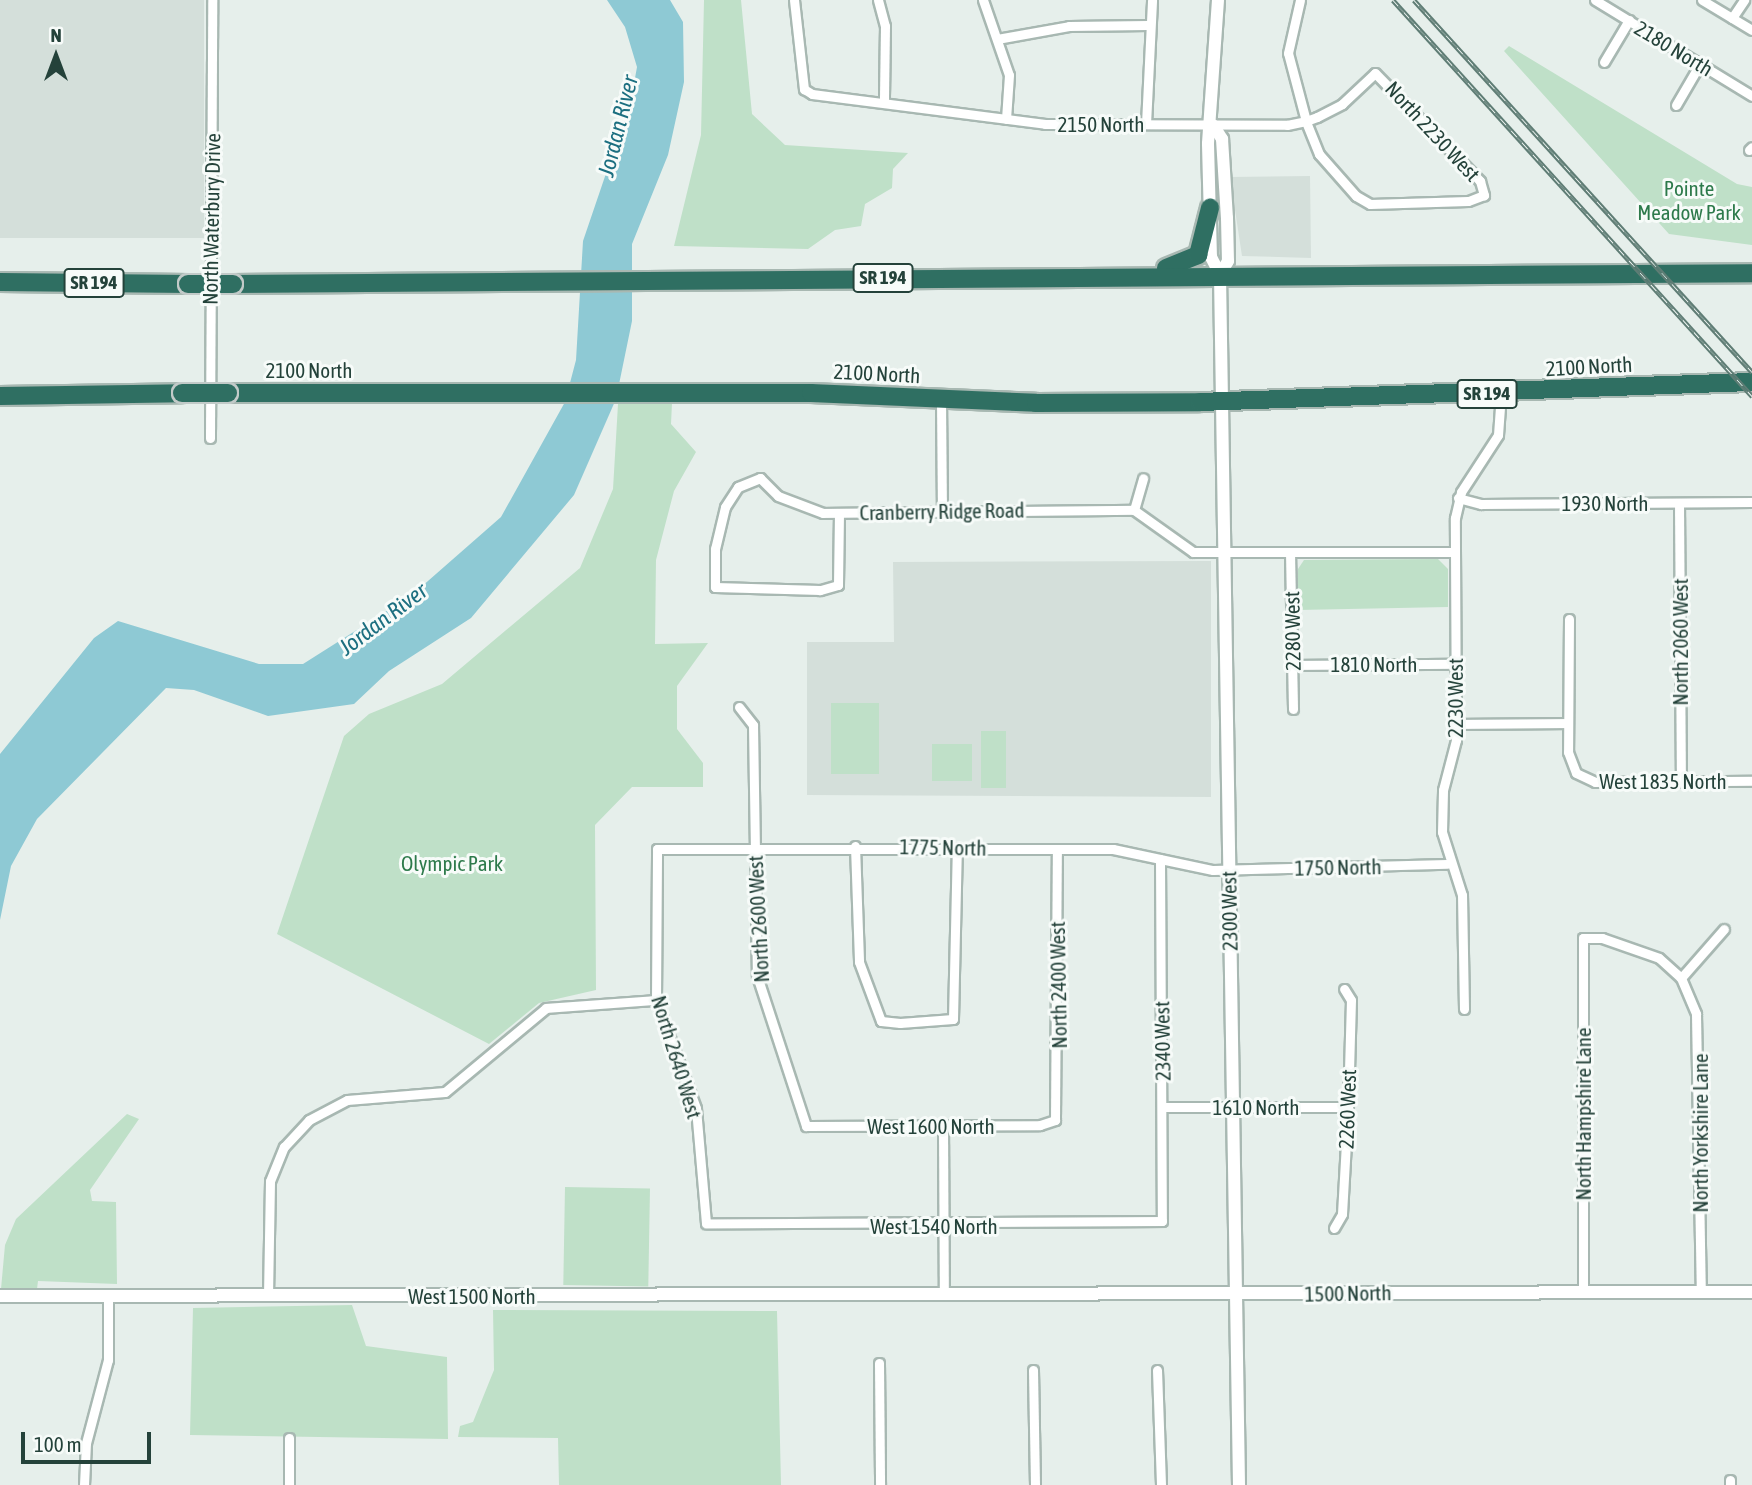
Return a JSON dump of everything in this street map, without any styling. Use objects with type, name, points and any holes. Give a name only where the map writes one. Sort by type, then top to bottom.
[{"type":"highway","points":[[1091,276],[1190,262],[1203,247],[1210,208]]},
{"type":"highway","name":"SR 194","points":[[0,282],[233,284],[1752,273]]},
{"type":"highway","name":"2100 North","points":[[0,396],[635,392],[1223,402],[1752,382]]},
{"type":"street","name":"North Waterbury Drive","points":[[211,438],[212,0]]},
{"type":"street","name":"2150 North","points":[[794,0],[804,89],[812,93],[884,99],[1006,118],[1213,125],[1306,121],[1342,104],[1375,72]]},
{"type":"street","points":[[878,0],[885,26],[884,99]]},
{"type":"street","points":[[983,0],[1011,87],[1006,118]]},
{"type":"street","points":[[1146,124],[1148,25],[1152,0]]},
{"type":"street","points":[[1213,125],[1223,144],[1227,218],[1228,261],[1220,275],[1211,262],[1210,208],[1213,125],[1219,0]]},
{"type":"street","points":[[1300,0],[1288,52],[1306,121]]},
{"type":"street","name":"2180 North","points":[[1595,0],[1752,96]]},
{"type":"street","points":[[1702,0],[1752,30]]},
{"type":"street","points":[[1732,18],[1744,0]]},
{"type":"street","points":[[1604,62],[1629,20]]},
{"type":"street","points":[[997,39],[1069,26],[1148,25]]},
{"type":"street","points":[[1676,106],[1700,64]]},
{"type":"street","name":"North 2230 West","points":[[1306,121],[1320,154],[1370,204],[1468,201],[1484,195],[1480,181],[1375,72]]},
{"type":"street","name":"2300 West","points":[[1220,275],[1239,1485]]},
{"type":"street","name":"2230 West","points":[[1464,1009],[1462,895],[1447,864],[1442,797],[1456,724],[1454,552],[1458,498],[1498,435],[1501,393]]},
{"type":"street","points":[[941,399],[942,511]]},
{"type":"street","name":"Cranberry Ridge Road","points":[[839,513],[838,585],[820,590],[715,587],[715,549],[726,508],[738,487],[760,478],[799,506],[839,513],[1134,510]]},
{"type":"street","points":[[1143,478],[1134,510],[1150,516],[1182,549],[1223,552],[1454,552]]},
{"type":"street","name":"1930 North","points":[[1458,498],[1752,502]]},
{"type":"street","name":"North 2060 West","points":[[1679,503],[1681,781]]},
{"type":"street","name":"2280 West","points":[[1290,552],[1293,709]]},
{"type":"street","points":[[1456,724],[1568,723],[1569,619]]},
{"type":"street","name":"1810 North","points":[[1293,665],[1455,664]]},
{"type":"street","name":"North 2600 West","points":[[739,706],[753,725],[757,976],[806,1126]]},
{"type":"street","name":"West 1835 North","points":[[1568,723],[1576,773],[1595,782],[1752,781]]},
{"type":"street","name":"1775 North","points":[[657,849],[754,845],[1113,849],[1228,870]]},
{"type":"street","points":[[855,846],[859,962],[881,1021],[953,1019],[957,848]]},
{"type":"street","name":"North 2640 West","points":[[657,849],[656,1000],[696,1108],[706,1223]]},
{"type":"street","name":"North 2400 West","points":[[1055,1120],[1057,849]]},
{"type":"street","name":"2340 West","points":[[1160,859],[1162,1221]]},
{"type":"street","name":"1750 North","points":[[1228,870],[1447,864]]},
{"type":"street","points":[[1681,978],[1724,929]]},
{"type":"street","name":"North Hampshire Lane","points":[[1583,1291],[1583,939],[1632,945],[1681,978]]},
{"type":"street","name":"North Yorkshire Lane","points":[[1681,978],[1700,1038],[1701,1291]]},
{"type":"street","name":"2260 West","points":[[1334,1228],[1342,1214],[1348,1107],[1351,1000],[1344,989]]},
{"type":"street","points":[[268,1296],[270,1181],[284,1147],[309,1120],[347,1100],[445,1092],[546,1008],[656,1000]]},
{"type":"street","name":"1610 North","points":[[1163,1107],[1348,1107]]},
{"type":"street","name":"West 1600 North","points":[[806,1126],[943,1125],[1055,1120]]},
{"type":"street","points":[[943,1125],[944,1293]]},
{"type":"street","name":"West 1540 North","points":[[706,1223],[944,1226],[1162,1221]]},
{"type":"street","name":"1500 North","points":[[944,1293],[1752,1292]]},
{"type":"street","name":"West 1500 North","points":[[0,1296],[944,1293]]},
{"type":"street","points":[[84,1485],[86,1443],[108,1360],[108,1296]]},
{"type":"street","points":[[878,1363],[880,1485]]},
{"type":"street","points":[[1033,1370],[1035,1485]]},
{"type":"street","points":[[1157,1370],[1161,1485]]},
{"type":"street","points":[[289,1438],[289,1485]]},
{"type":"shaded area","points":[[0,0],[204,0],[204,238],[0,238]]},
{"type":"shaded area","points":[[1310,176],[1311,258],[1242,256],[1230,177]]},
{"type":"shaded area","points":[[1211,561],[1211,797],[807,795],[807,642],[894,642],[893,562]]},
{"type":"green space","points":[[704,0],[741,0],[752,114],[785,145],[908,153],[893,169],[892,188],[865,204],[861,226],[835,230],[808,249],[674,246],[701,135]]},
{"type":"green space","name":"Pointe Meadow Park","points":[[1509,46],[1737,184],[1752,187],[1752,245],[1669,234],[1504,51]]},
{"type":"green space","name":"Olympic Park","points":[[672,403],[671,424],[696,452],[674,491],[656,560],[655,644],[708,643],[677,686],[677,729],[703,763],[703,787],[632,787],[595,825],[596,990],[539,1003],[489,1044],[277,934],[344,736],[369,714],[442,684],[580,568],[613,489],[618,404]]},
{"type":"green space","points":[[1438,559],[1448,569],[1448,607],[1298,610],[1298,569],[1304,560]]},
{"type":"green space","points":[[831,703],[879,703],[879,774],[831,774]]},
{"type":"green space","points":[[981,731],[1006,731],[1006,788],[981,788]]},
{"type":"green space","points":[[932,744],[972,744],[972,781],[932,781]]},
{"type":"green space","points":[[127,1114],[139,1119],[90,1190],[92,1201],[116,1202],[117,1284],[38,1281],[37,1289],[1,1289],[5,1245],[16,1219]]},
{"type":"green space","points":[[565,1187],[650,1188],[648,1286],[563,1285]]},
{"type":"green space","points":[[352,1305],[366,1346],[447,1357],[448,1439],[190,1435],[193,1308]]},
{"type":"green space","points":[[493,1310],[777,1311],[781,1485],[559,1485],[558,1438],[458,1437],[460,1426],[473,1422],[494,1370]]},
{"type":"water","name":"Jordan River","points":[[607,0],[670,0],[683,22],[684,82],[668,155],[632,244],[632,321],[616,399],[574,495],[471,618],[389,671],[354,704],[268,716],[194,690],[166,688],[37,819],[11,866],[0,920],[0,754],[94,638],[118,621],[259,664],[303,664],[412,595],[501,517],[565,402],[576,360],[583,241],[631,100],[637,67],[625,27]]},
{"type":"railway","points":[[1393,0],[1752,396]]},
{"type":"railway","points":[[1414,0],[1752,372]]}]
